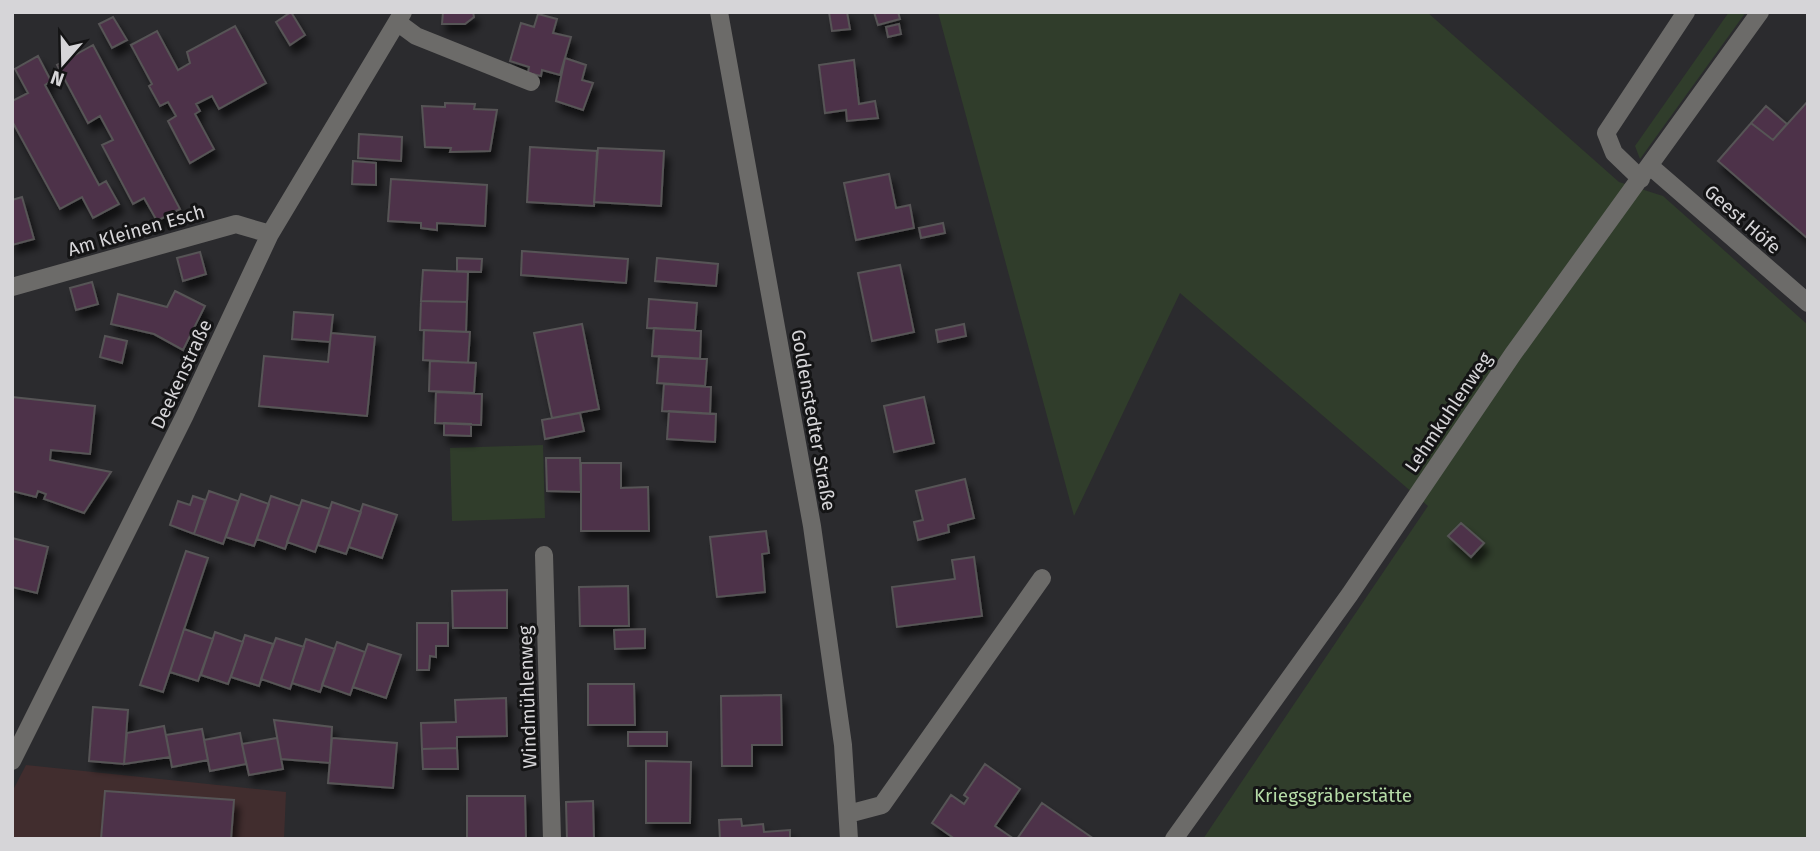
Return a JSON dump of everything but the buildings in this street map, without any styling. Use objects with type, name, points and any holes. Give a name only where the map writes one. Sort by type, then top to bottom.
[{"type":"street","name":"Goldenstedter Straße","points":[[719,12],[812,526],[843,745],[849,839]]},
{"type":"street","name":"Geest Höfe","points":[[1686,12],[1606,133],[1614,153],[1645,172],[1808,303]]},
{"type":"street","name":"Lehmkuhlenweg","points":[[1174,839],[1350,594],[1513,354],[1760,12]]},
{"type":"street","points":[[400,17],[416,36],[531,82]]},
{"type":"street","name":"Deekenstraße","points":[[12,761],[186,415],[270,234],[400,17]]},
{"type":"street","name":"Am Kleinen Esch","points":[[12,286],[236,224],[270,234]]},
{"type":"street","name":"Windmühlenweg","points":[[544,555],[552,839]]},
{"type":"street","points":[[848,814],[882,805],[1042,578]]},
{"type":"shaded area","points":[[26,765],[286,792],[284,839],[12,839],[12,792]]},
{"type":"green space","name":"Kriegsgräberstätte","points":[[938,12],[1427,12],[1619,182],[1663,196],[1808,325],[1808,839],[1203,839],[1428,506],[1180,293],[1074,516]]},
{"type":"green space","points":[[1729,12],[1746,12],[1640,159],[1635,146]]},
{"type":"green space","points":[[543,445],[545,518],[452,521],[450,448]]}]
